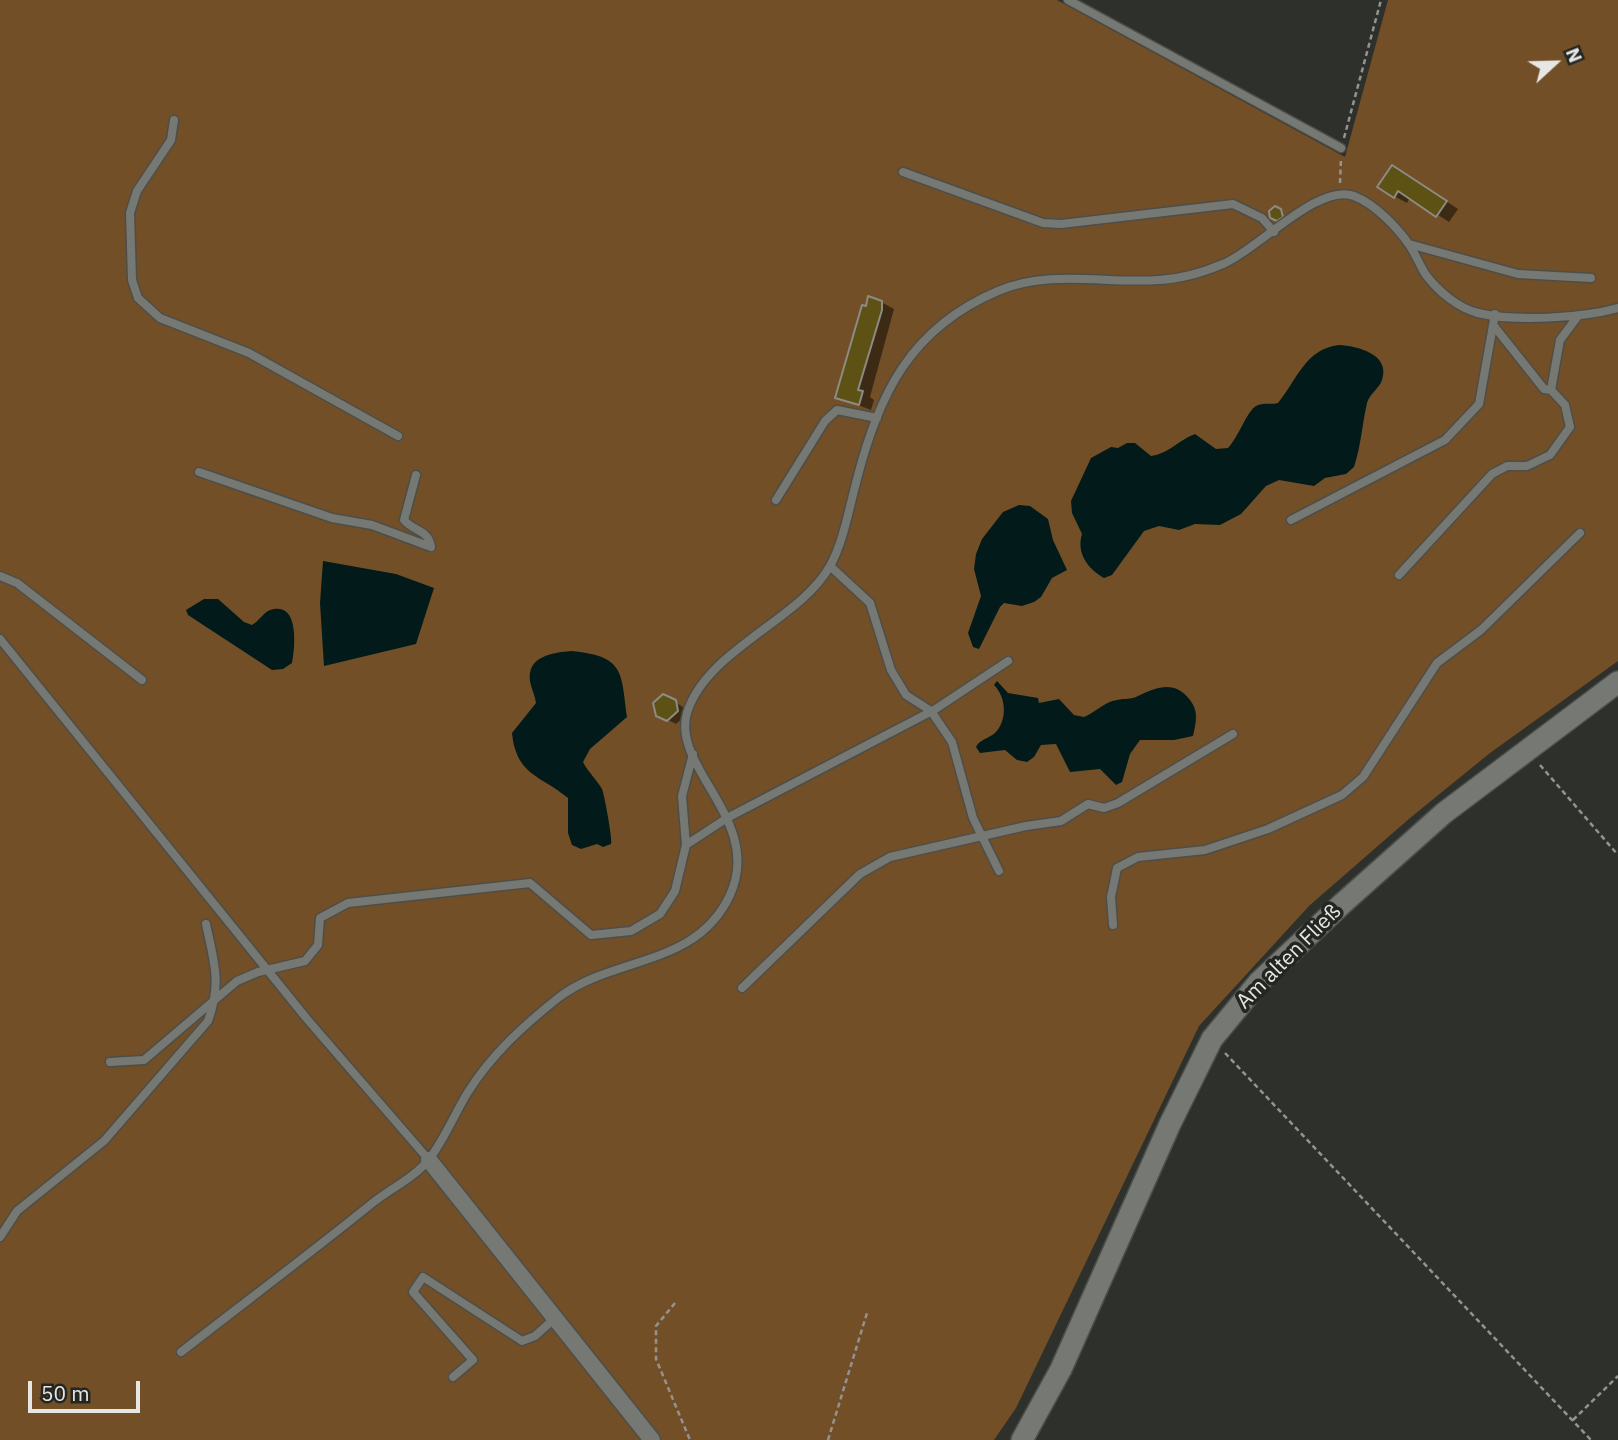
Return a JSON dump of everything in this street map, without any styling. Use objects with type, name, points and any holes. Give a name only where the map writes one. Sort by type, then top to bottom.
[{"type":"main road","name":"Am alten Fließ","points":[[1026,1435],[1060,1369],[1170,1124],[1212,1039],[1259,982],[1444,813],[1618,681]]},
{"type":"street","points":[[429,1160],[652,1440]]},
{"type":"lane","points":[[1068,0],[1341,148]]},
{"type":"lane","points":[[174,120],[171,141],[137,191],[130,213],[132,280],[138,298],[160,317],[249,353],[398,436]]},
{"type":"lane","points":[[903,172],[1043,223],[1061,225],[1233,204],[1262,218],[1274,232]]},
{"type":"lane","points":[[181,1352],[429,1160],[470,1089],[496,1052],[565,992],[632,963],[688,944],[716,919],[733,889],[737,842],[684,738],[687,710],[706,681],[751,636],[801,602],[830,566],[886,391],[934,329],[962,309],[1000,290],[1027,282],[1086,278],[1166,280],[1226,263],[1304,209],[1340,193],[1356,196],[1383,216],[1409,244],[1426,274],[1453,302],[1477,313],[1554,318],[1618,307]]},
{"type":"lane","points":[[1409,244],[1518,274],[1591,278]]},
{"type":"lane","points":[[1290,520],[1445,440],[1466,421],[1479,404],[1495,314]]},
{"type":"lane","points":[[1551,390],[1560,340],[1578,315]]},
{"type":"lane","points":[[1399,575],[1492,474],[1507,466],[1527,466],[1550,455],[1570,427],[1565,405],[1551,390],[1544,389],[1494,326]]},
{"type":"lane","points":[[776,500],[825,421],[837,410],[877,418]]},
{"type":"lane","points":[[199,472],[332,517],[372,525],[431,547],[430,539],[423,532],[409,526],[404,520],[416,475]]},
{"type":"lane","points":[[1112,925],[1111,897],[1117,868],[1138,858],[1205,850],[1268,829],[1342,795],[1363,777],[1437,663],[1482,630],[1580,533]]},
{"type":"lane","points":[[830,566],[870,603],[891,670],[906,695],[931,711],[953,742],[981,836],[999,870]]},
{"type":"lane","points":[[0,576],[18,583],[142,680]]},
{"type":"lane","points":[[0,639],[268,970],[429,1160]]},
{"type":"lane","points":[[686,845],[727,818],[931,711],[1008,661]]},
{"type":"lane","points":[[742,988],[860,874],[874,864],[890,857],[981,836],[1061,821],[1088,804],[1104,808],[1118,803],[1233,734]]},
{"type":"lane","points":[[110,1062],[144,1060],[237,981],[305,961],[318,945],[320,918],[348,903],[530,883],[591,935],[631,931],[660,914],[675,891],[686,845],[682,796],[693,754]]},
{"type":"lane","points":[[0,1237],[17,1211],[104,1141],[208,1021],[217,997],[218,978],[206,924]]},
{"type":"lane","points":[[453,1377],[473,1360],[413,1292],[423,1277],[522,1341],[534,1336],[555,1318]]},
{"type":"path","points":[[1340,193],[1341,148],[1381,0]]},
{"type":"path","points":[[1527,750],[1618,855]]},
{"type":"path","points":[[1212,1039],[1591,1440]]},
{"type":"path","points":[[675,1303],[656,1326],[656,1359],[690,1440]]},
{"type":"path","points":[[828,1440],[867,1312]]},
{"type":"path","points":[[1573,1420],[1618,1376]]},
{"type":"shaded area","points":[[0,0],[1057,0],[1345,157],[1388,0],[1618,0],[1618,661],[1490,753],[1310,905],[1199,1026],[1016,1408],[994,1440],[0,1440]]},
{"type":"water","points":[[1339,345],[1371,353],[1382,364],[1383,371],[1381,383],[1367,403],[1354,467],[1346,474],[1325,478],[1314,486],[1279,480],[1266,486],[1241,514],[1220,525],[1195,524],[1179,530],[1159,526],[1144,531],[1112,575],[1104,578],[1088,565],[1082,554],[1082,534],[1072,513],[1071,501],[1091,458],[1111,447],[1118,448],[1127,443],[1135,443],[1151,456],[1157,455],[1195,434],[1216,449],[1228,448],[1256,406],[1278,403],[1310,359],[1327,348]]},
{"type":"water","points":[[1019,505],[1030,506],[1048,519],[1053,540],[1067,570],[1052,578],[1041,597],[1034,602],[1022,606],[1004,603],[979,649],[973,647],[968,633],[981,596],[974,569],[976,554],[982,539],[1003,512]]},
{"type":"water","points":[[323,561],[396,574],[434,588],[416,644],[324,666],[320,603]]},
{"type":"water","points":[[204,599],[218,599],[244,622],[252,625],[270,610],[280,609],[287,612],[291,618],[294,637],[292,663],[283,669],[272,670],[188,615],[186,610]]},
{"type":"water","points":[[571,651],[589,653],[611,662],[617,669],[623,688],[627,717],[590,749],[583,762],[603,792],[611,844],[603,847],[597,844],[581,849],[572,845],[568,833],[568,798],[531,773],[518,758],[514,747],[512,733],[536,703],[530,681],[532,666],[542,657]]},
{"type":"water","points":[[997,681],[1008,693],[1038,698],[1039,703],[1059,699],[1074,715],[1084,717],[1112,701],[1133,698],[1159,688],[1172,688],[1184,694],[1195,708],[1193,736],[1174,740],[1140,740],[1130,754],[1122,782],[1116,785],[1100,769],[1070,772],[1056,744],[1041,745],[1034,757],[1027,762],[1017,760],[1005,750],[980,753],[976,747],[995,733],[1004,715],[1001,696],[994,685]]},
{"type":"building","points":[[1392,165],[1447,201],[1436,217],[1398,191],[1394,198],[1377,187]]},
{"type":"building","points":[[1275,206],[1281,209],[1283,217],[1277,221],[1270,218],[1269,211]]},
{"type":"building","points":[[868,296],[882,301],[882,310],[858,390],[863,391],[859,405],[835,398],[862,305],[866,306]]},
{"type":"building","points":[[663,694],[676,700],[678,711],[667,721],[656,716],[653,703]]}]
